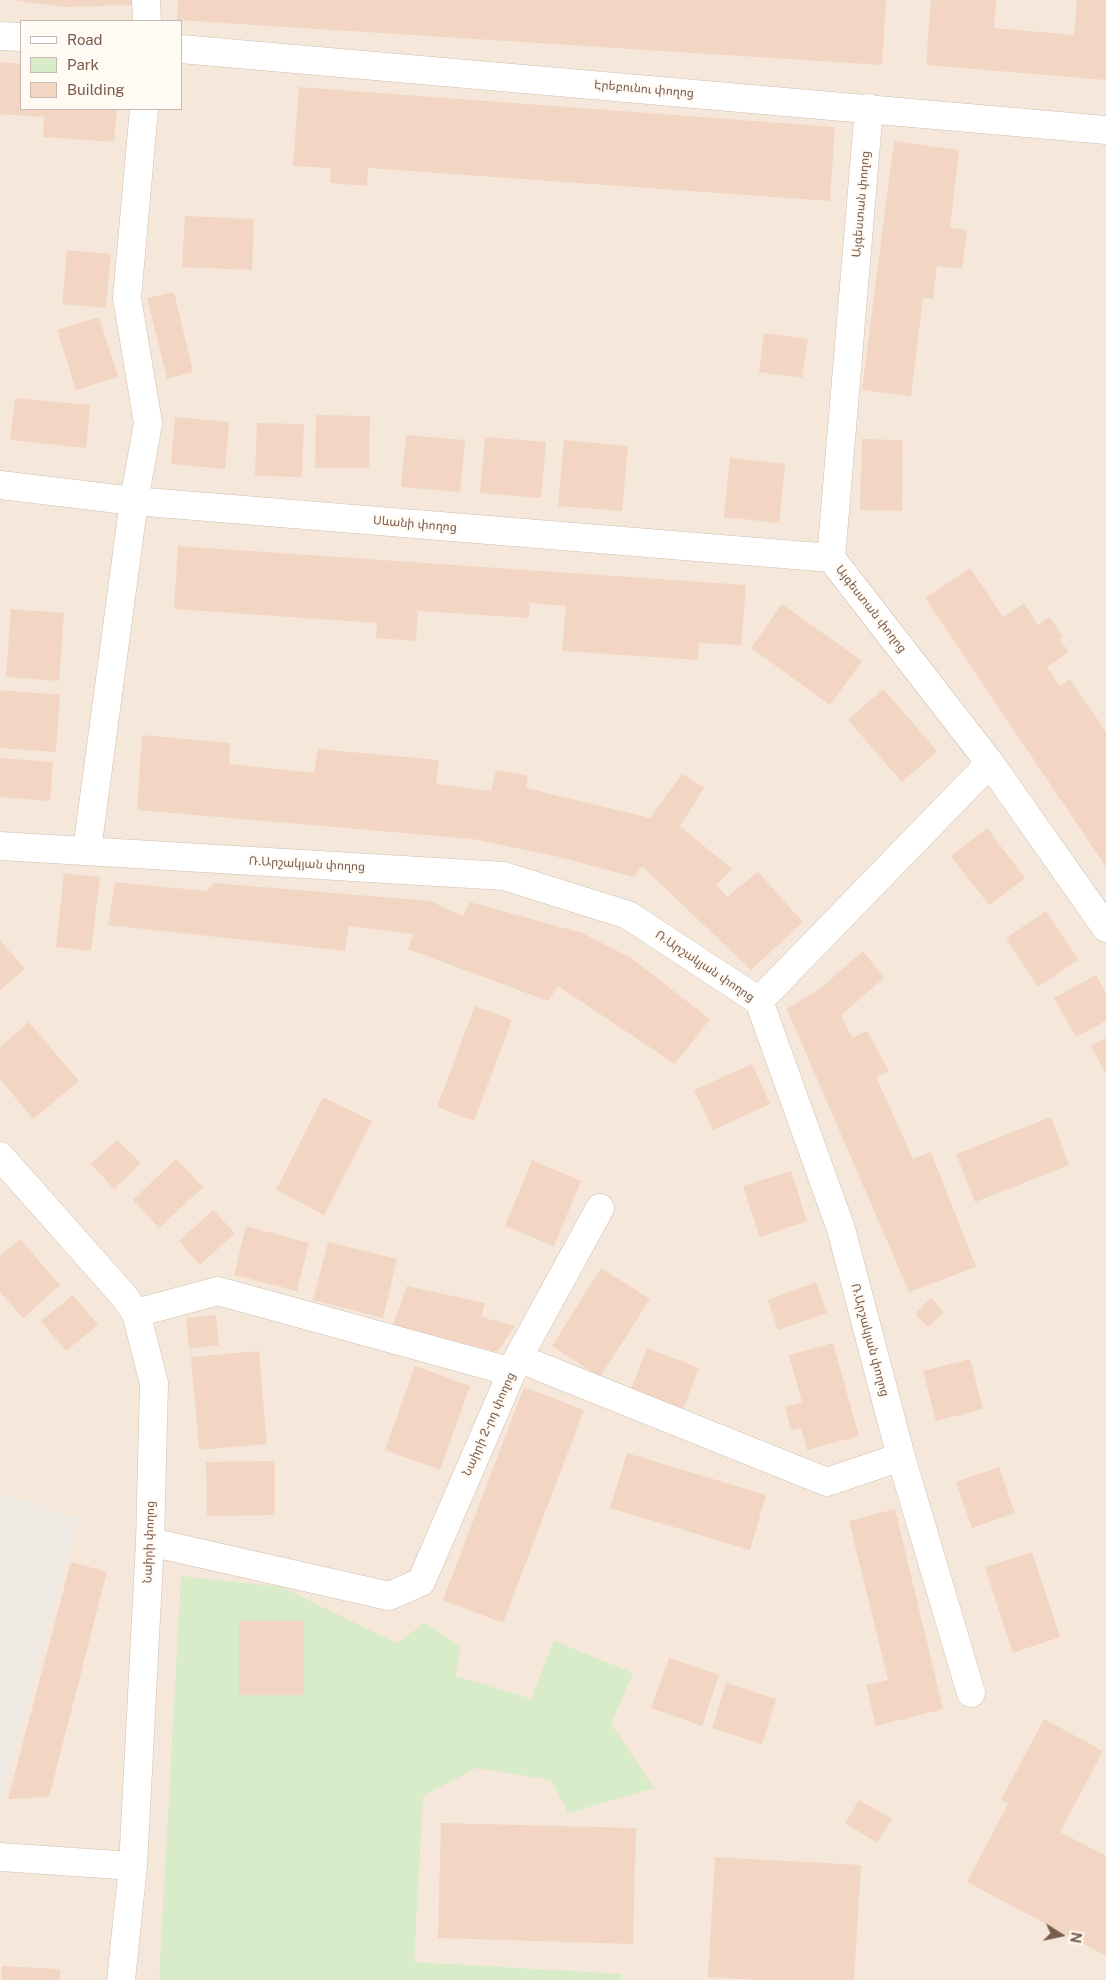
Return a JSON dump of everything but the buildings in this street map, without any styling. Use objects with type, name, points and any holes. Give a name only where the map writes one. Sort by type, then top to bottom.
[{"type":"street","points":[[146,0],[147,20]]},
{"type":"street","points":[[0,36],[20,38]]},
{"type":"street","name":"Էրեբունու փողոց","points":[[182,50],[1106,130]]},
{"type":"street","name":"Այգեստան փողոց","points":[[869,108],[831,558],[990,763],[1106,928]]},
{"type":"street","points":[[87,850],[134,500],[148,423],[128,298],[144,110]]},
{"type":"street","name":"Սևանի փողոց","points":[[0,485],[134,500],[831,558]]},
{"type":"street","points":[[759,1001],[990,763]]},
{"type":"street","name":"Ռ.Արշակյան փողոց","points":[[0,846],[504,876],[628,915],[759,1001],[841,1229],[901,1457],[971,1694]]},
{"type":"street","name":"Նաիրի փողոց","points":[[0,1156],[116,1287],[136,1313],[154,1383],[150,1542],[133,1866],[121,1980]]},
{"type":"street","points":[[136,1313],[218,1291],[515,1365],[600,1208]]},
{"type":"street","name":"Նաիրի 2-րդ փողոց","points":[[150,1542],[389,1596],[421,1582],[515,1365],[827,1482],[901,1457]]},
{"type":"street","points":[[0,1857],[133,1866]]},
{"type":"shaded area","points":[[0,0],[1106,0],[1106,1980],[0,1980]]},
{"type":"shaded area","points":[[0,1493],[78,1518],[2,1801],[0,1801]]},
{"type":"green space","points":[[181,1576],[282,1587],[396,1643],[425,1623],[461,1647],[455,1676],[531,1699],[554,1641],[633,1673],[611,1724],[654,1788],[568,1813],[551,1780],[477,1768],[423,1796],[414,1962],[621,1974],[621,1980],[159,1980]]}]
